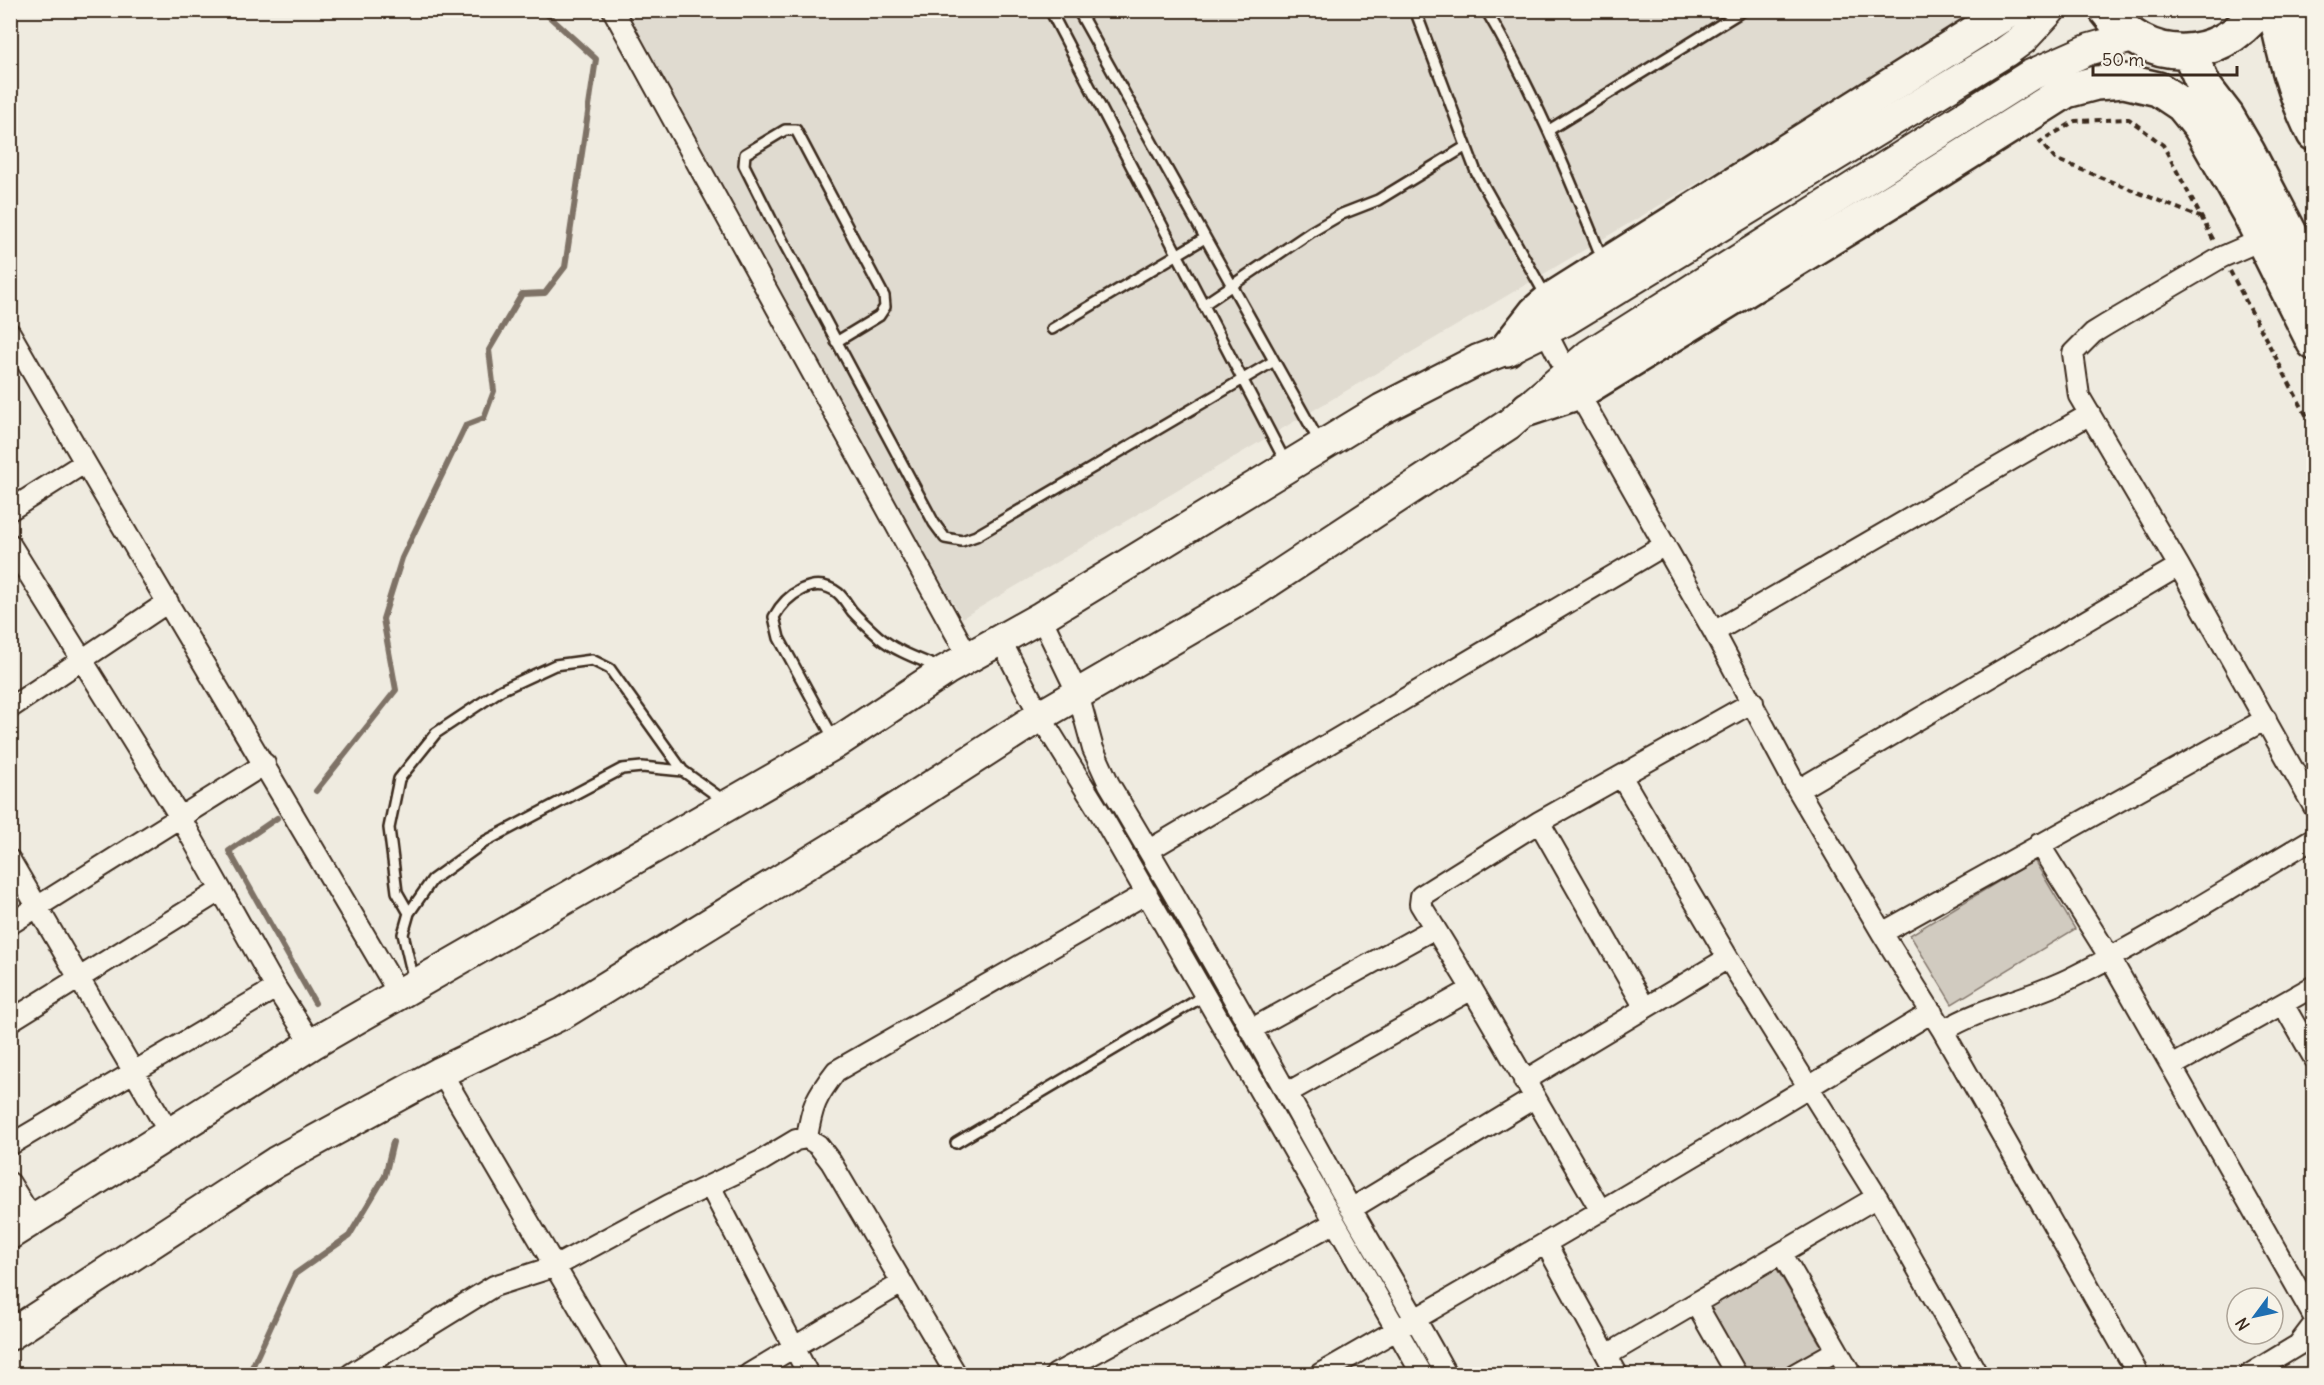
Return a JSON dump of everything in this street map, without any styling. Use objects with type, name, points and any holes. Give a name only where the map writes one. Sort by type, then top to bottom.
[{"type":"highway","points":[[1507,349],[1543,314],[1604,265],[1882,93],[2010,10]]},
{"type":"highway","points":[[2106,10],[2116,23],[2132,37],[2160,49],[2189,52],[2216,46],[2240,32],[2259,10]]},
{"type":"highway","points":[[2275,10],[2287,66],[2301,109],[2313,134]]},
{"type":"highway","points":[[2307,10],[2313,67]]},
{"type":"highway","points":[[2189,52],[2204,86],[2227,116],[2248,152],[2313,279]]},
{"type":"highway","points":[[1528,410],[1896,198],[2066,91],[2096,83],[2124,81],[2158,89],[2182,105],[2200,127],[2250,215],[2313,343]]},
{"type":"main road","points":[[1543,314],[1566,320],[2005,52],[2024,39],[2050,10]]},
{"type":"main road","points":[[1573,382],[1589,355],[2029,75],[2090,50],[2132,37]]},
{"type":"main road","points":[[22,1227],[312,1044],[836,743],[958,664],[1041,617],[1321,446],[1409,395],[1478,360],[1507,349]]},
{"type":"main road","points":[[10,1335],[276,1162],[441,1072],[564,1013],[883,817],[1040,716],[1255,591],[1528,410]]},
{"type":"street","points":[[613,10],[958,664]]},
{"type":"street","points":[[2261,240],[2222,257],[2100,329],[2073,352],[2079,396],[2179,566],[2313,807]]},
{"type":"street","points":[[1543,314],[1573,382],[1753,702],[1798,790],[1882,933],[1932,1012],[2138,1374]]},
{"type":"street","points":[[10,333],[84,463],[265,764],[407,990]]},
{"type":"street","points":[[1714,632],[2090,414]]},
{"type":"street","points":[[10,510],[84,463]]},
{"type":"street","points":[[10,544],[16,567],[83,660],[180,817],[276,987],[312,1044]]},
{"type":"street","points":[[1149,850],[1665,545]]},
{"type":"street","points":[[1798,790],[2179,566]]},
{"type":"street","points":[[10,708],[168,602]]},
{"type":"street","points":[[1041,617],[1078,694],[1093,749],[1109,784],[1149,850],[1446,1374]]},
{"type":"street","points":[[1001,640],[1040,716],[1147,893],[1422,1374]]},
{"type":"street","points":[[1600,1211],[1472,989],[1420,904],[1421,896],[1539,822],[1753,702]]},
{"type":"street","points":[[1882,933],[2266,719]]},
{"type":"street","points":[[10,924],[265,764]]},
{"type":"street","points":[[1621,776],[1728,958],[1877,1197],[1977,1374]]},
{"type":"street","points":[[1539,822],[1645,1008]]},
{"type":"street","points":[[1943,1031],[1965,1018],[2050,988],[2110,958],[2313,838]]},
{"type":"street","points":[[2039,844],[2110,958],[2313,1317]]},
{"type":"street","points":[[10,860],[170,1134]]},
{"type":"street","points":[[10,1021],[221,890]]},
{"type":"street","points":[[807,1138],[814,1102],[836,1071],[1147,893]]},
{"type":"street","points":[[1250,1030],[1435,928]]},
{"type":"street","points":[[1352,1209],[1529,1090],[1645,1008],[1728,958]]},
{"type":"street","points":[[2172,1066],[2313,986]]},
{"type":"street","points":[[10,1145],[276,987]]},
{"type":"street","points":[[1287,1093],[1472,989]]},
{"type":"street","points":[[2283,1004],[2313,1058]]},
{"type":"street","points":[[1320,1374],[1546,1244],[1932,1012]]},
{"type":"street","points":[[441,1072],[618,1374]]},
{"type":"street","points":[[351,1374],[494,1286],[556,1266],[669,1205],[761,1161],[796,1140],[807,1138],[818,1145],[831,1162],[956,1374]]},
{"type":"street","points":[[10,1183],[22,1227]]},
{"type":"street","points":[[711,1186],[808,1374]]},
{"type":"street","points":[[1607,1355],[1877,1197]]},
{"type":"street","points":[[1056,1374],[1334,1223]]},
{"type":"street","points":[[1546,1244],[1617,1374]]},
{"type":"street","points":[[1782,1254],[1851,1374]]},
{"type":"street","points":[[749,1374],[902,1283]]},
{"type":"street","points":[[1696,1304],[1736,1374]]},
{"type":"street","points":[[2250,1374],[2298,1345],[2313,1324]]},
{"type":"street","points":[[1795,1374],[1836,1351]]},
{"type":"lane","points":[[1050,10],[1287,467]]},
{"type":"lane","points":[[1078,10],[1321,446]]},
{"type":"lane","points":[[1415,10],[1433,54],[1465,147],[1543,314]]},
{"type":"lane","points":[[1486,10],[1508,48],[1549,130],[1604,265]]},
{"type":"lane","points":[[1549,130],[1744,10]]},
{"type":"lane","points":[[836,342],[879,316],[885,307],[884,296],[796,130],[785,130],[745,154],[744,165],[836,342],[934,523],[945,538],[962,541],[976,536],[1274,361]]},
{"type":"lane","points":[[1203,305],[1311,232],[1341,214],[1377,200],[1465,147]]},
{"type":"lane","points":[[1052,329],[1205,238]]},
{"type":"lane","points":[[836,743],[778,638],[774,616],[782,603],[795,593],[813,585],[825,587],[838,593],[854,613],[881,638],[904,653],[958,664]]},
{"type":"lane","points":[[409,912],[397,892],[389,828],[399,779],[436,733],[501,690],[555,665],[592,660],[610,669],[683,771],[728,803]]},
{"type":"lane","points":[[407,990],[403,934],[409,912],[432,880],[486,841],[622,769],[642,767],[683,771]]},
{"type":"lane","points":[[956,1143],[1204,996]]},
{"type":"path","points":[[2202,218],[2055,159],[2040,142],[2075,121],[2129,119],[2163,145],[2202,218],[2313,430]]},
{"type":"shaded area","points":[[621,11],[1988,11],[962,618],[699,158]]},
{"type":"shaded area","points":[[2034,860],[2075,929],[1952,1004],[1910,935]]},
{"type":"shaded area","points":[[1774,1264],[1824,1351],[1783,1374],[1739,1374],[1700,1306]]},
{"type":"waterway","points":[[316,791],[396,690],[383,619],[402,558],[466,425],[484,418],[494,391],[489,350],[522,294],[545,293],[565,267],[596,59],[542,10]]},
{"type":"waterway","points":[[277,818],[229,851],[315,1003]]},
{"type":"waterway","points":[[249,1374],[295,1274],[349,1236],[385,1176],[393,1142]]}]
